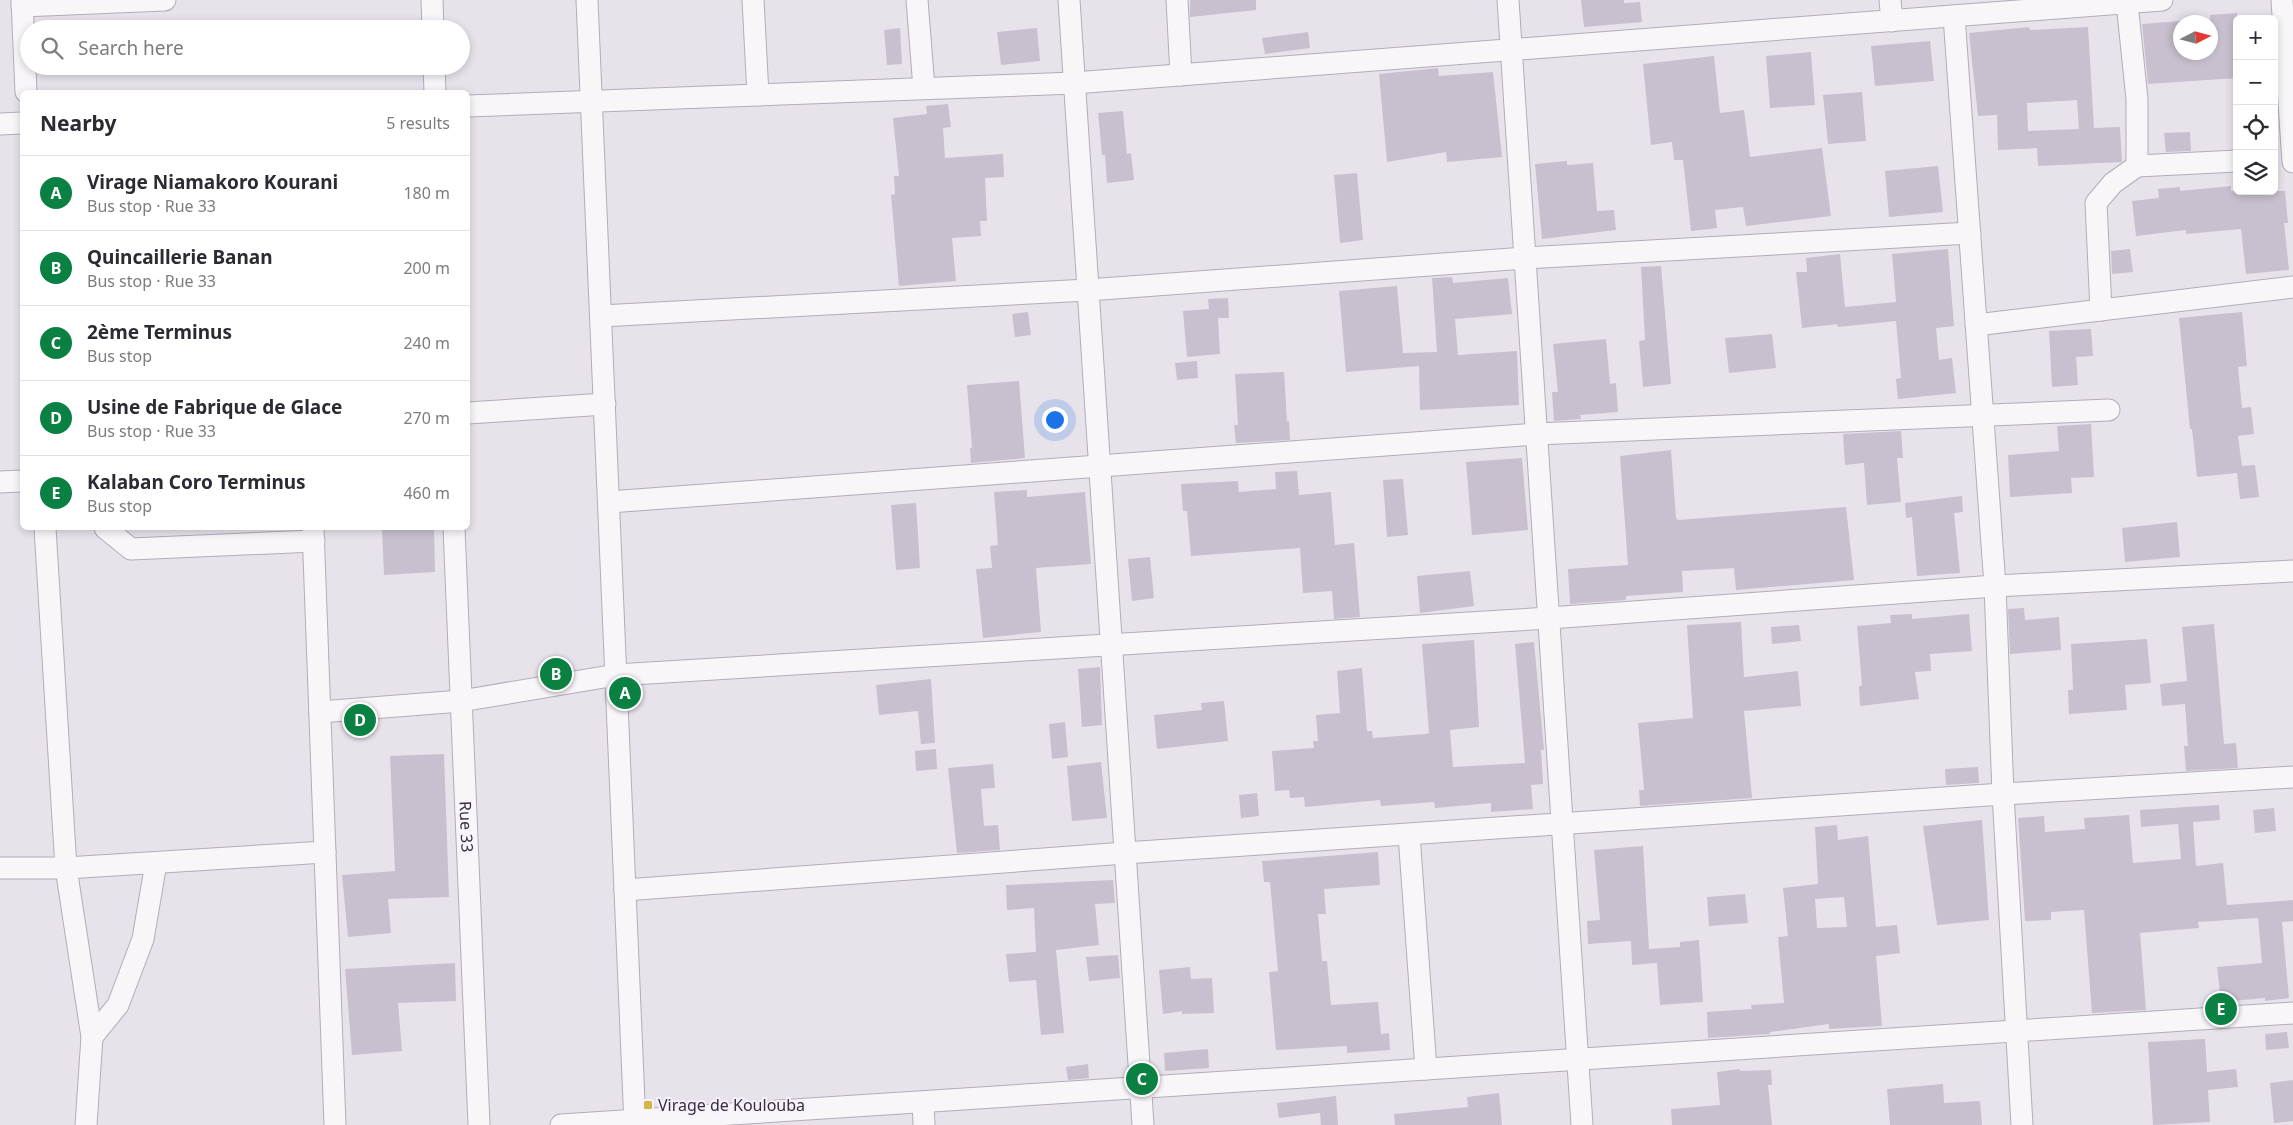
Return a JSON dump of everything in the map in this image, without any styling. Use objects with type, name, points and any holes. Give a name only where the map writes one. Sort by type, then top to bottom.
[{"type":"street","points":[[23,20],[22,3],[165,0]]},
{"type":"street","points":[[432,0],[433,20]]},
{"type":"street","points":[[587,0],[635,1122]]},
{"type":"street","points":[[753,0],[758,95]]},
{"type":"street","points":[[917,0],[924,88]]},
{"type":"street","points":[[1069,0],[1143,1125]]},
{"type":"street","points":[[1177,0],[1181,75]]},
{"type":"street","points":[[1508,0],[1582,1125]]},
{"type":"street","points":[[470,106],[1074,83],[1511,50],[1891,10],[1954,16],[2162,0]]},
{"type":"street","points":[[2282,0],[2293,162]]},
{"type":"street","points":[[2127,3],[2137,99],[2137,166]]},
{"type":"street","points":[[1954,16],[1981,415],[1995,586],[2003,794],[2022,1125]]},
{"type":"street","points":[[25,75],[26,90]]},
{"type":"street","points":[[435,75],[436,90]]},
{"type":"street","points":[[0,124],[20,123]]},
{"type":"street","points":[[2278,160],[2293,159]]},
{"type":"street","points":[[2101,310],[2096,203],[2113,183],[2137,166],[2233,161]]},
{"type":"street","points":[[601,316],[1088,290],[1525,258],[1970,233]]},
{"type":"street","points":[[1976,325],[2293,287]]},
{"type":"street","points":[[470,413],[605,404]]},
{"type":"street","points":[[609,502],[1536,434],[2109,410]]},
{"type":"street","points":[[0,482],[20,481]]},
{"type":"street","points":[[45,530],[66,868],[92,1037],[86,1125]]},
{"type":"street","points":[[107,530],[131,549],[313,534],[335,1125]]},
{"type":"street","name":"Rue 33","points":[[454,530],[479,1125]]},
{"type":"street","points":[[320,712],[461,701],[616,674],[1549,618],[1995,586],[2293,571]]},
{"type":"street","points":[[625,890],[1125,853],[2003,794],[2293,777]]},
{"type":"street","points":[[1408,835],[1426,1069]]},
{"type":"street","points":[[0,868],[66,868],[325,852]]},
{"type":"street","points":[[92,1037],[118,1005],[122,997],[143,939],[156,863]]},
{"type":"street","points":[[561,1125],[635,1122],[1140,1087],[2293,1013]]},
{"type":"street","points":[[923,1102],[924,1125]]},
{"type":"building","points":[[1190,0],[1256,0],[1256,10],[1190,17]]},
{"type":"building","points":[[1581,0],[1624,0],[1624,3],[1640,2],[1642,22],[1584,27]]},
{"type":"building","points":[[2237,13],[2237,15],[2233,15],[2233,78],[2148,84],[2142,24],[2173,22],[2173,60],[2218,60],[2218,15],[2210,15]]},
{"type":"building","points":[[2029,27],[2030,30],[2088,27],[2094,128],[2120,127],[2122,162],[2038,166],[2037,148],[1998,150],[1997,115],[1978,116],[1969,33]],"holes":[[[2077,100],[2079,129],[2028,131],[2027,103]]]},
{"type":"building","points":[[900,28],[902,64],[887,65],[884,30]]},
{"type":"building","points":[[1037,28],[1040,61],[1001,65],[997,32]]},
{"type":"building","points":[[1308,32],[1310,48],[1265,54],[1262,38]]},
{"type":"building","points":[[1930,41],[1934,81],[1875,86],[1871,46]]},
{"type":"building","points":[[1811,52],[1815,105],[1770,108],[1766,56]]},
{"type":"building","points":[[1714,56],[1720,113],[1744,110],[1750,157],[1822,148],[1831,216],[1746,226],[1743,207],[1715,210],[1717,228],[1691,231],[1683,160],[1674,160],[1672,142],[1651,145],[1643,64]]},
{"type":"building","points":[[1438,68],[1439,76],[1493,72],[1502,157],[1447,162],[1446,152],[1387,162],[1379,74]]},
{"type":"building","points":[[1862,92],[1866,141],[1828,144],[1823,95]]},
{"type":"building","points":[[948,104],[951,127],[943,128],[945,158],[1003,154],[1004,177],[985,178],[987,221],[980,221],[981,236],[952,238],[956,281],[899,286],[891,195],[895,194],[894,176],[899,176],[893,118],[927,114],[926,106]]},
{"type":"building","points":[[1123,111],[1127,154],[1131,153],[1134,180],[1107,183],[1105,155],[1102,155],[1098,113]]},
{"type":"building","points":[[2190,132],[2191,151],[2166,152],[2164,133]]},
{"type":"building","points":[[1567,161],[1567,165],[1593,163],[1597,211],[1614,210],[1616,230],[1542,239],[1535,164]]},
{"type":"building","points":[[1938,166],[1943,212],[1889,217],[1885,171]]},
{"type":"building","points":[[1357,173],[1363,240],[1340,243],[1334,175]]},
{"type":"building","points":[[2231,186],[2233,195],[2278,195],[2278,191],[2285,191],[2288,223],[2284,223],[2289,270],[2246,274],[2241,229],[2186,234],[2186,230],[2136,236],[2132,201],[2159,198],[2158,189],[2180,187],[2180,191]]},
{"type":"building","points":[[1948,249],[1954,326],[1936,328],[1939,360],[1952,358],[1956,393],[1898,399],[1896,379],[1901,378],[1896,321],[1838,327],[1837,324],[1802,328],[1796,272],[1807,272],[1806,258],[1840,254],[1845,307],[1896,302],[1892,254]]},
{"type":"building","points":[[2130,249],[2133,272],[2112,274],[2111,251]]},
{"type":"building","points":[[1661,266],[1671,384],[1643,387],[1639,341],[1645,340],[1641,267]]},
{"type":"building","points":[[1452,277],[1453,283],[1508,278],[1512,314],[1455,319],[1458,355],[1517,351],[1519,405],[1420,410],[1419,366],[1346,372],[1339,291],[1397,286],[1403,353],[1437,352],[1432,278]]},
{"type":"building","points":[[1228,298],[1229,318],[1218,318],[1220,354],[1187,357],[1183,311],[1209,309],[1208,299]]},
{"type":"building","points":[[1028,312],[1031,335],[1015,337],[1012,314]]},
{"type":"building","points":[[2242,312],[2247,366],[2238,367],[2242,408],[2251,407],[2254,434],[2238,436],[2242,466],[2255,465],[2259,497],[2240,499],[2237,473],[2197,477],[2192,429],[2190,429],[2179,318]]},
{"type":"building","points":[[2091,329],[2093,356],[2076,357],[2078,385],[2052,387],[2049,331]]},
{"type":"building","points":[[1772,334],[1776,368],[1729,373],[1725,338]]},
{"type":"building","points":[[1606,339],[1610,384],[1616,383],[1618,412],[1580,415],[1581,419],[1554,421],[1552,392],[1558,392],[1553,344]]},
{"type":"building","points":[[1197,361],[1198,378],[1177,380],[1175,363]]},
{"type":"building","points":[[1284,372],[1290,440],[1236,443],[1234,425],[1238,425],[1235,374]]},
{"type":"building","points":[[1019,381],[1025,458],[971,463],[970,448],[972,448],[967,385]]},
{"type":"building","points":[[2091,424],[2094,477],[2071,478],[2072,493],[2010,497],[2008,455],[2059,451],[2057,426]]},
{"type":"building","points":[[1901,431],[1903,458],[1897,458],[1901,502],[1867,505],[1864,463],[1845,465],[1843,434]]},
{"type":"building","points":[[1671,450],[1676,518],[1678,520],[1846,507],[1854,580],[1736,590],[1734,568],[1682,571],[1683,592],[1626,596],[1626,600],[1570,604],[1568,569],[1628,565],[1620,456]]},
{"type":"building","points":[[1522,458],[1528,530],[1472,535],[1466,462]]},
{"type":"building","points":[[1297,471],[1299,495],[1331,492],[1335,545],[1354,543],[1360,617],[1334,619],[1332,591],[1303,593],[1300,548],[1191,556],[1187,511],[1183,511],[1181,484],[1238,481],[1239,492],[1276,489],[1275,472]]},
{"type":"building","points":[[1403,479],[1408,535],[1387,537],[1383,480]]},
{"type":"building","points":[[1027,490],[1027,497],[1085,492],[1091,564],[1036,568],[1041,632],[983,638],[976,569],[992,568],[990,546],[998,545],[994,492]]},
{"type":"building","points":[[1962,496],[1963,512],[1954,513],[1960,573],[1917,576],[1912,517],[1906,518],[1905,503]]},
{"type":"building","points":[[916,503],[920,568],[896,570],[891,505]]},
{"type":"building","points":[[2177,522],[2180,557],[2125,562],[2122,528]]},
{"type":"building","points":[[382,530],[434,530],[435,572],[384,575]]},
{"type":"building","points":[[1150,557],[1154,598],[1132,601],[1128,559]]},
{"type":"building","points":[[1470,571],[1474,606],[1420,613],[1417,576]]},
{"type":"building","points":[[2024,608],[2025,620],[2059,617],[2061,650],[2010,654],[2008,609]]},
{"type":"building","points":[[1912,614],[1912,619],[1969,614],[1972,651],[1930,654],[1931,671],[1915,672],[1919,699],[1860,706],[1859,686],[1862,686],[1857,626],[1891,623],[1890,615]]},
{"type":"building","points":[[1741,622],[1744,677],[1798,671],[1801,706],[1744,711],[1752,798],[1640,806],[1639,790],[1644,790],[1638,723],[1693,718],[1687,625]]},
{"type":"building","points":[[2214,624],[2224,744],[2236,743],[2238,768],[2186,771],[2184,746],[2188,746],[2185,704],[2162,706],[2160,684],[2187,681],[2182,627]]},
{"type":"building","points":[[1799,625],[1801,641],[1772,644],[1771,627]]},
{"type":"building","points":[[2147,639],[2151,683],[2125,685],[2127,710],[2069,714],[2068,690],[2073,690],[2071,644]]},
{"type":"building","points":[[1474,640],[1479,727],[1450,730],[1453,767],[1525,763],[1515,644],[1534,642],[1544,750],[1541,750],[1543,784],[1531,785],[1533,809],[1491,812],[1491,803],[1435,808],[1434,802],[1381,806],[1380,800],[1305,807],[1304,797],[1290,798],[1289,790],[1275,791],[1272,751],[1314,748],[1313,741],[1318,741],[1316,715],[1340,713],[1337,671],[1362,668],[1367,731],[1372,731],[1373,738],[1425,734],[1429,733],[1422,644]]},
{"type":"building","points":[[1100,667],[1102,725],[1082,727],[1078,669]]},
{"type":"building","points":[[931,679],[935,743],[921,744],[918,711],[879,715],[876,685]]},
{"type":"building","points":[[1224,701],[1228,741],[1157,749],[1154,715],[1202,710],[1201,703]]},
{"type":"building","points":[[1065,722],[1068,757],[1052,759],[1049,724]]},
{"type":"building","points":[[936,749],[937,769],[916,771],[915,751]]},
{"type":"building","points":[[444,754],[449,897],[388,899],[391,933],[348,937],[342,875],[395,871],[390,756]]},
{"type":"building","points":[[1101,762],[1107,818],[1072,821],[1067,766]]},
{"type":"building","points":[[993,764],[995,788],[981,789],[984,826],[998,825],[1000,850],[957,853],[948,768]]},
{"type":"building","points":[[1978,767],[1979,783],[1946,785],[1945,769]]},
{"type":"building","points":[[1257,793],[1259,816],[1241,818],[1239,795]]},
{"type":"building","points":[[2219,805],[2220,820],[2193,822],[2196,866],[2223,863],[2227,905],[2293,900],[2293,921],[2282,922],[2289,998],[2265,1001],[2265,998],[2221,1002],[2217,967],[2262,963],[2258,918],[2198,922],[2199,928],[2140,933],[2146,1010],[2092,1013],[2084,910],[2051,912],[2051,920],[2025,921],[2018,818],[2044,816],[2045,832],[2085,829],[2084,818],[2129,815],[2133,863],[2181,859],[2178,824],[2141,827],[2140,810]]},
{"type":"building","points":[[2274,808],[2276,831],[2255,833],[2253,810]]},
{"type":"building","points":[[1982,820],[1989,920],[1937,925],[1923,826]]},
{"type":"building","points":[[1837,825],[1838,840],[1868,836],[1876,927],[1897,925],[1900,953],[1876,956],[1882,1026],[1829,1029],[1829,1024],[1770,1032],[1770,1034],[1708,1038],[1707,1012],[1752,1009],[1751,1005],[1784,1003],[1778,937],[1788,936],[1783,888],[1818,884],[1815,827]],"holes":[[[1844,897],[1847,927],[1817,928],[1815,899]]]},
{"type":"building","points":[[1643,846],[1649,949],[1680,947],[1680,942],[1699,940],[1703,1002],[1660,1005],[1657,963],[1632,965],[1631,941],[1588,944],[1587,921],[1600,920],[1594,850]]},
{"type":"building","points":[[1378,852],[1380,885],[1324,889],[1326,914],[1318,914],[1322,961],[1327,961],[1331,1005],[1378,1002],[1381,1034],[1389,1033],[1390,1050],[1347,1053],[1347,1046],[1276,1050],[1269,972],[1278,971],[1270,882],[1264,882],[1262,861]]},
{"type":"building","points":[[1113,880],[1115,903],[1095,904],[1099,945],[1056,950],[1064,1033],[1041,1035],[1036,980],[1009,982],[1006,954],[1036,952],[1034,908],[1007,910],[1006,885]]},
{"type":"building","points":[[1745,894],[1748,923],[1709,926],[1707,897]]},
{"type":"building","points":[[1118,955],[1120,978],[1089,981],[1086,957]]},
{"type":"building","points":[[455,963],[456,1001],[398,1003],[402,1051],[352,1055],[345,969]]},
{"type":"building","points":[[1190,967],[1191,979],[1212,978],[1214,1013],[1182,1014],[1182,1011],[1163,1014],[1159,970]]},
{"type":"building","points":[[2287,1032],[2289,1048],[2266,1050],[2265,1034]]},
{"type":"building","points":[[2205,1039],[2207,1072],[2236,1069],[2238,1087],[2208,1090],[2210,1122],[2153,1125],[2148,1042]]},
{"type":"building","points":[[1208,1049],[1209,1068],[1165,1071],[1164,1053]]},
{"type":"building","points":[[1088,1064],[1089,1078],[1068,1080],[1066,1067]]},
{"type":"building","points":[[1740,1069],[1740,1071],[1771,1070],[1772,1085],[1768,1085],[1772,1125],[1672,1125],[1671,1109],[1720,1105],[1717,1072]]},
{"type":"building","points":[[2293,1080],[2293,1121],[2274,1123],[2270,1083]]},
{"type":"building","points":[[1943,1084],[1944,1103],[1980,1101],[1982,1125],[1890,1125],[1887,1089]]},
{"type":"building","points":[[1499,1093],[1502,1125],[1395,1125],[1394,1114],[1468,1107],[1467,1097]]},
{"type":"building","points":[[1336,1096],[1338,1125],[1321,1125],[1320,1113],[1279,1118],[1277,1103]]},
{"type":"place","name":"Quincaillerie Banan","points":[[556,674]]},
{"type":"place","name":"Virage Niamakoro Kourani","points":[[625,693]]},
{"type":"place","name":"Usine de Fabrique de Glace","points":[[360,720]]},
{"type":"place","name":"Kalaban Coro Terminus","points":[[2221,1009]]},
{"type":"place","name":"2ème Terminus","points":[[1142,1079]]},
{"type":"place","name":"Virage de Koulouba","points":[[648,1105]]}]
